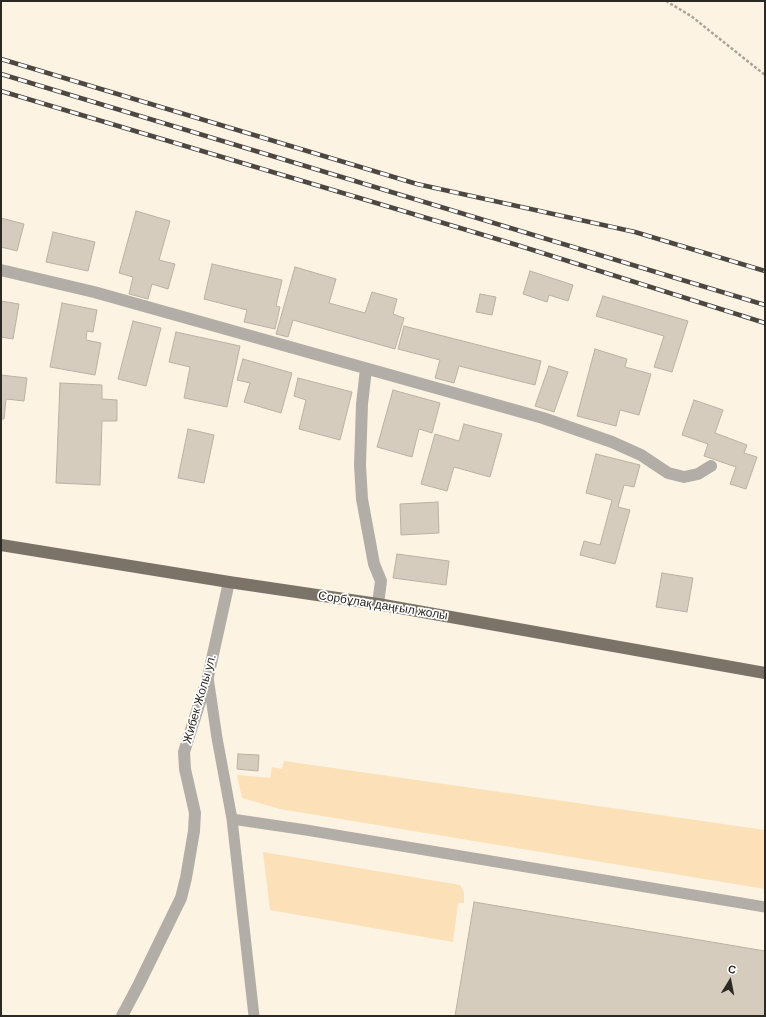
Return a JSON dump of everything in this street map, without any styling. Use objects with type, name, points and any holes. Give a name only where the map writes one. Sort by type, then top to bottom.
[{"type":"main road","name":"Сорбұлақ даңғыл жолы","points":[[1,545],[229,582],[378,604],[765,673]]},
{"type":"street","points":[[1,270],[94,292],[542,418],[605,440],[641,455],[668,473],[684,477],[698,474],[711,466]]},
{"type":"street","points":[[366,369],[362,404],[360,465],[362,498],[374,564],[381,581],[378,604]]},
{"type":"street","name":"Жибек Жолы ул.","points":[[122,1016],[182,898],[194,831],[195,813],[185,769],[184,752],[208,677],[229,582]]},
{"type":"lane","points":[[208,677],[217,738],[232,819],[254,1016]]},
{"type":"lane","points":[[232,819],[306,830],[765,907]]},
{"type":"path","points":[[666,1],[691,16],[765,75]]},
{"type":"shaded area","points":[[284,761],[765,830],[765,889],[280,809],[242,798],[237,775],[270,778],[272,767],[282,769]]},
{"type":"shaded area","points":[[263,852],[460,885],[464,892],[464,903],[458,903],[453,942],[270,910]]},
{"type":"building","points":[[136,211],[170,221],[159,260],[175,264],[168,289],[152,284],[148,299],[129,294],[133,277],[119,273]]},
{"type":"building","points":[[1,218],[24,224],[17,251],[1,247]]},
{"type":"building","points":[[53,232],[95,242],[88,271],[46,262]]},
{"type":"building","points":[[212,264],[282,280],[276,306],[280,307],[275,329],[244,322],[247,310],[204,299]]},
{"type":"building","points":[[295,267],[336,279],[329,303],[365,313],[372,292],[397,299],[393,314],[404,318],[395,349],[293,320],[288,337],[276,334]]},
{"type":"building","points":[[530,271],[573,285],[568,301],[549,295],[547,302],[523,294]]},
{"type":"building","points":[[480,294],[496,297],[492,315],[476,312]]},
{"type":"building","points":[[603,296],[688,321],[672,372],[654,367],[664,336],[596,316]]},
{"type":"building","points":[[1,301],[19,304],[13,339],[1,337]]},
{"type":"building","points":[[62,303],[97,310],[93,332],[87,331],[86,340],[101,343],[95,375],[50,367]]},
{"type":"building","points":[[133,321],[161,328],[146,386],[118,379]]},
{"type":"building","points":[[404,326],[541,361],[535,385],[459,366],[454,383],[435,378],[440,360],[398,349]]},
{"type":"building","points":[[176,332],[240,346],[227,407],[184,398],[190,367],[169,362]]},
{"type":"building","points":[[595,349],[627,359],[625,367],[651,374],[639,415],[620,410],[616,426],[577,416]]},
{"type":"building","points":[[243,359],[292,373],[281,413],[244,402],[250,383],[237,380]]},
{"type":"building","points":[[549,366],[568,372],[554,412],[535,406]]},
{"type":"building","points":[[1,375],[27,378],[24,401],[6,399],[4,419],[1,419]]},
{"type":"building","points":[[298,378],[352,392],[340,440],[299,429],[306,400],[294,396]]},
{"type":"building","points":[[60,383],[102,385],[102,399],[117,400],[117,421],[102,421],[100,485],[56,483]]},
{"type":"building","points":[[393,390],[440,403],[432,433],[419,429],[412,457],[377,447]]},
{"type":"building","points":[[694,400],[723,410],[715,433],[747,445],[744,453],[757,457],[746,489],[730,484],[736,467],[704,456],[708,444],[682,435]]},
{"type":"building","points":[[464,424],[502,434],[490,477],[454,467],[447,491],[421,484],[435,434],[459,441]]},
{"type":"building","points":[[188,429],[214,435],[204,483],[178,478]]},
{"type":"building","points":[[596,454],[640,465],[634,487],[624,485],[618,507],[630,510],[615,564],[580,555],[584,541],[600,545],[612,500],[586,493]]},
{"type":"building","points":[[438,502],[439,533],[401,535],[400,504]]},
{"type":"building","points":[[397,554],[449,561],[446,585],[393,578]]},
{"type":"building","points":[[662,573],[693,578],[687,612],[656,607]]},
{"type":"building","points":[[238,754],[259,755],[258,771],[237,769]]},
{"type":"building","points":[[474,902],[765,951],[765,1016],[455,1016]]},
{"type":"railway","points":[[1,59],[417,184],[635,232],[765,271]]},
{"type":"railway","points":[[1,74],[765,305]]},
{"type":"railway","points":[[1,91],[517,245],[765,323]]}]
